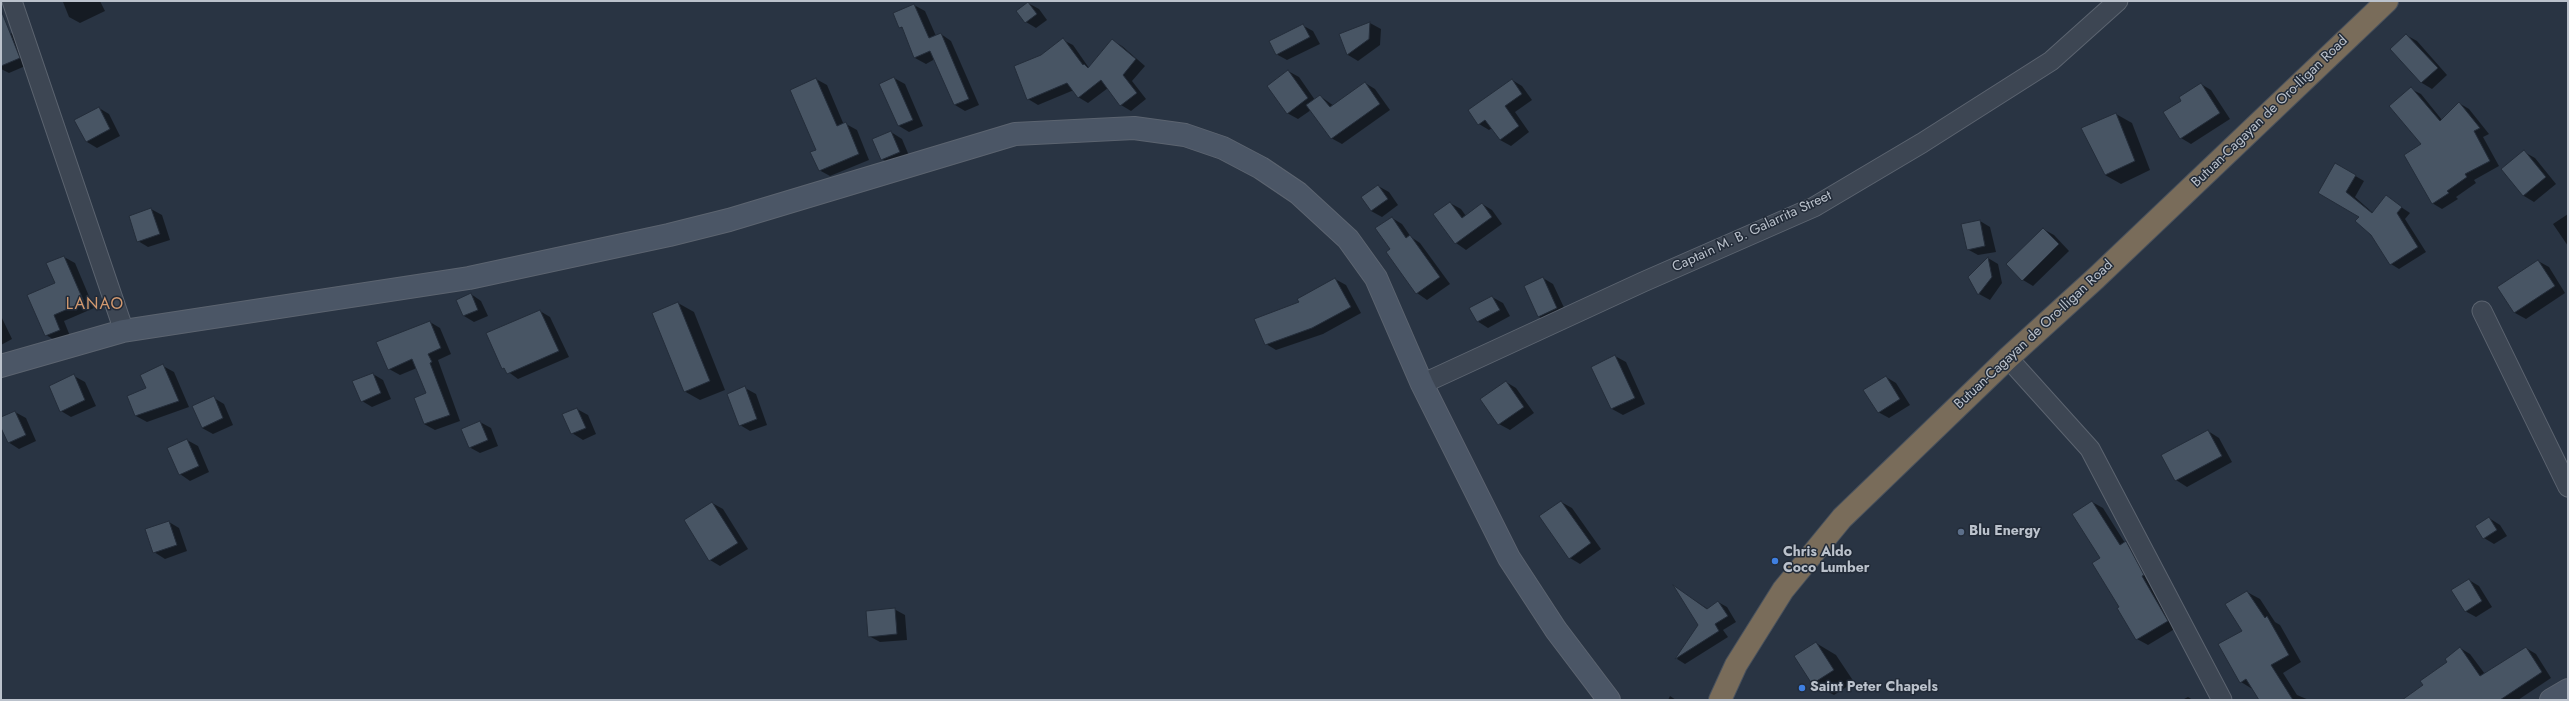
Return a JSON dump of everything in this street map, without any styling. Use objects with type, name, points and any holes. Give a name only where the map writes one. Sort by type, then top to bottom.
[{"type":"highway","name":"Butuan-Cagayan de Oro-Iligan Road","points":[[1720,700],[1736,665],[1783,590],[1838,524],[2008,358],[2096,278],[2387,1]]},
{"type":"street","points":[[12,1],[124,331]]},
{"type":"street","name":"Captain M. B. Galarrita Street","points":[[1422,384],[1643,282],[1814,207],[1922,143],[2051,61],[2118,1]]},
{"type":"street","points":[[1,366],[124,331],[468,278],[669,235],[729,220],[1015,134],[1134,128],[1185,135],[1223,148],[1260,168],[1298,193],[1348,239],[1376,278],[1422,384],[1509,558],[1556,630],[1608,700]]},
{"type":"street","points":[[2482,311],[2568,487]]},
{"type":"street","points":[[2008,358],[2090,449],[2222,700]]},
{"type":"street","points":[[2551,700],[2568,690]]},
{"type":"building","points":[[1028,2],[1037,14],[1025,23],[1016,11]]},
{"type":"building","points":[[914,4],[929,38],[941,33],[969,99],[954,105],[930,51],[914,58],[902,27],[899,28],[893,13]]},
{"type":"building","points":[[1,10],[20,58],[1,66]]},
{"type":"building","points":[[1370,22],[1369,39],[1347,55],[1339,34]]},
{"type":"building","points":[[1303,24],[1310,37],[1276,55],[1269,41]]},
{"type":"building","points":[[2406,34],[2438,68],[2421,83],[2390,49]]},
{"type":"building","points":[[1063,38],[1083,65],[1084,64],[1088,68],[1112,39],[1136,59],[1123,75],[1137,93],[1120,106],[1101,80],[1078,98],[1067,83],[1027,100],[1014,66],[1041,55]]},
{"type":"building","points":[[1288,70],[1308,98],[1287,114],[1267,86]]},
{"type":"building","points":[[894,77],[913,120],[898,126],[879,84]]},
{"type":"building","points":[[816,78],[837,126],[846,122],[859,154],[819,171],[810,152],[816,150],[790,90]]},
{"type":"building","points":[[1512,79],[1522,94],[1505,106],[1519,126],[1500,140],[1485,120],[1478,125],[1468,110]]},
{"type":"building","points":[[1365,82],[1380,104],[1331,139],[1306,105],[1320,95],[1330,107]]},
{"type":"building","points":[[2201,83],[2220,113],[2180,139],[2163,112],[2181,101],[2179,97]]},
{"type":"building","points":[[2411,87],[2440,121],[2459,102],[2480,128],[2474,131],[2490,161],[2465,174],[2467,177],[2447,191],[2449,193],[2432,204],[2404,155],[2421,144],[2389,106]]},
{"type":"building","points":[[99,107],[110,129],[86,142],[74,120]]},
{"type":"building","points":[[2116,113],[2135,161],[2105,175],[2081,128]]},
{"type":"building","points":[[891,131],[900,152],[881,160],[872,139]]},
{"type":"building","points":[[2524,150],[2546,177],[2523,196],[2501,169]]},
{"type":"building","points":[[2335,163],[2356,175],[2346,192],[2372,213],[2386,195],[2402,207],[2397,213],[2418,247],[2390,265],[2371,235],[2355,221],[2359,217],[2318,193]]},
{"type":"building","points":[[1378,185],[1388,199],[1371,211],[1361,197]]},
{"type":"building","points":[[1450,202],[1462,218],[1482,203],[1492,217],[1455,244],[1433,214]]},
{"type":"building","points":[[151,208],[160,234],[137,242],[129,216]]},
{"type":"building","points":[[1392,217],[1406,238],[1410,235],[1440,277],[1416,294],[1386,252],[1390,249],[1375,228]]},
{"type":"building","points":[[1980,220],[1985,246],[1967,250],[1961,224]]},
{"type":"building","points":[[2043,228],[2059,244],[2022,281],[2006,264]]},
{"type":"building","points":[[64,256],[84,302],[54,315],[60,330],[45,336],[27,295],[55,283],[46,263]]},
{"type":"building","points":[[1988,257],[1992,277],[1978,295],[1968,277]]},
{"type":"building","points":[[2538,260],[2555,286],[2514,313],[2497,287]]},
{"type":"building","points":[[1543,277],[1557,308],[1538,317],[1524,286]]},
{"type":"building","points":[[1335,278],[1351,307],[1312,328],[1265,345],[1254,319],[1299,302],[1297,299]]},
{"type":"building","points":[[471,293],[478,310],[463,316],[456,300]]},
{"type":"building","points":[[1492,296],[1500,310],[1477,322],[1469,308]]},
{"type":"building","points":[[678,302],[710,381],[684,392],[652,313]]},
{"type":"building","points":[[540,310],[559,351],[507,374],[504,368],[502,369],[486,333]]},
{"type":"building","points":[[430,321],[441,348],[428,354],[450,415],[424,424],[414,398],[426,393],[412,359],[388,370],[376,342]]},
{"type":"building","points":[[1615,355],[1635,398],[1611,409],[1591,367]]},
{"type":"building","points":[[163,364],[179,401],[135,416],[127,396],[146,388],[140,375]]},
{"type":"building","points":[[373,373],[381,393],[361,402],[352,381]]},
{"type":"building","points":[[74,374],[85,400],[60,412],[49,386]]},
{"type":"building","points":[[1886,376],[1900,399],[1878,413],[1863,390]]},
{"type":"building","points":[[1506,381],[1524,407],[1498,425],[1480,399]]},
{"type":"building","points":[[745,386],[757,419],[739,426],[727,394]]},
{"type":"building","points":[[214,396],[223,418],[202,428],[192,406]]},
{"type":"building","points":[[577,408],[586,428],[571,434],[562,414]]},
{"type":"building","points":[[15,411],[26,435],[8,443],[1,428],[1,417]]},
{"type":"building","points":[[480,421],[488,440],[469,448],[461,429]]},
{"type":"building","points":[[2208,430],[2222,456],[2175,481],[2161,455]]},
{"type":"building","points":[[187,439],[199,466],[179,475],[167,448]]},
{"type":"building","points":[[1561,501],[1591,543],[1569,559],[1539,516]]},
{"type":"building","points":[[2092,501],[2120,545],[2126,541],[2144,575],[2142,576],[2168,621],[2136,640],[2117,608],[2119,607],[2092,563],[2100,558],[2072,514]]},
{"type":"building","points":[[712,502],[738,543],[709,561],[684,520]]},
{"type":"building","points":[[2489,517],[2497,530],[2483,539],[2475,526]]},
{"type":"building","points":[[169,521],[177,545],[153,553],[145,529]]},
{"type":"building","points":[[2469,579],[2482,601],[2465,612],[2451,590]]},
{"type":"building","points":[[1673,585],[1707,609],[1718,601],[1728,616],[1715,624],[1719,631],[1675,659],[1698,625]]},
{"type":"building","points":[[2247,591],[2265,618],[2267,616],[2289,655],[2271,665],[2293,700],[2259,700],[2246,679],[2240,683],[2218,644],[2242,631],[2225,604]]},
{"type":"building","points":[[895,608],[897,634],[868,637],[866,611]]},
{"type":"building","points":[[1816,642],[1834,670],[1812,684],[1794,656]]},
{"type":"building","points":[[2460,647],[2480,676],[2526,647],[2542,672],[2500,700],[2402,700],[2423,685],[2420,681],[2447,662],[2445,659]]},
{"type":"place","name":"Blu Energy","points":[[1961,532]]},
{"type":"place","name":"Chris Aldo Coco Lumber","points":[[1775,561]]},
{"type":"place","name":"Saint Peter Chapels","points":[[1802,688]]},
{"type":"district","name":"LANAO","points":[[95,305]]}]
